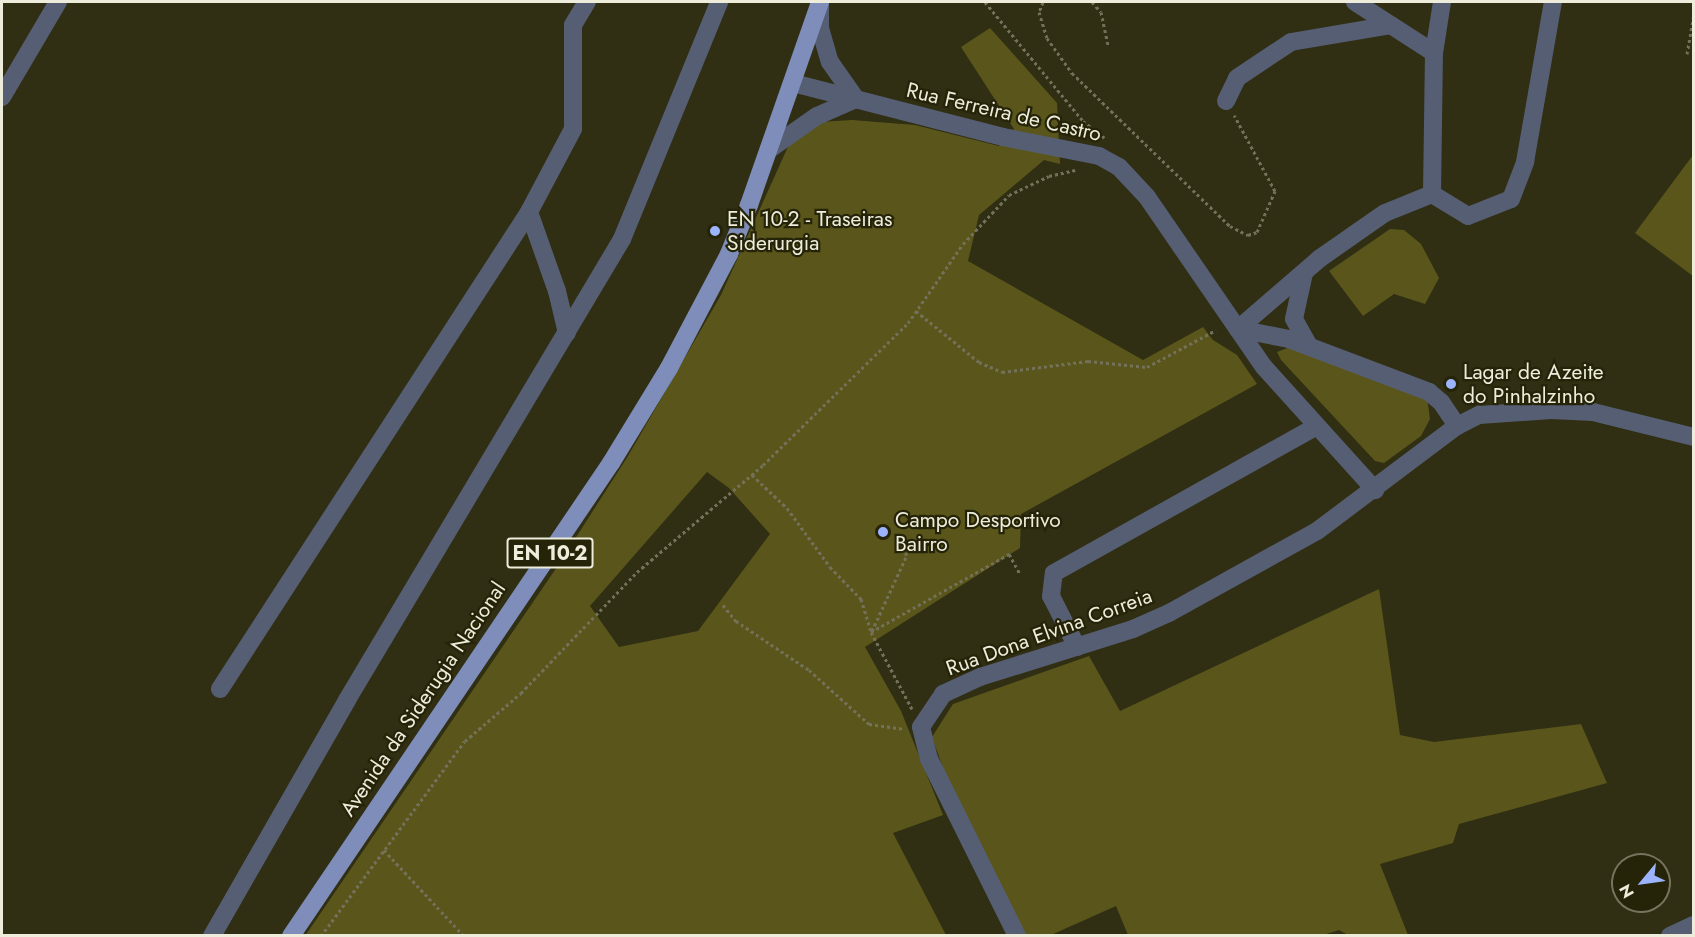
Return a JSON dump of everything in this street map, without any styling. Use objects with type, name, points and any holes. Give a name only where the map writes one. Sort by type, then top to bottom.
[{"type":"main road","name":"Avenida da Siderugia Nacional","points":[[291,936],[611,463],[657,387],[729,254],[770,149],[820,2]]},
{"type":"street","points":[[2,96],[58,2]]},
{"type":"street","points":[[220,689],[529,212],[573,129],[573,25],[587,2]]},
{"type":"street","points":[[212,936],[346,700],[622,239],[719,2]]},
{"type":"street","points":[[770,149],[817,116],[856,99],[826,54],[820,28],[820,2]]},
{"type":"street","points":[[1355,2],[1434,53]]},
{"type":"street","points":[[1432,194],[1434,53],[1442,2]]},
{"type":"street","points":[[1432,194],[1468,216],[1511,199],[1525,162],[1553,2]]},
{"type":"street","points":[[1226,101],[1237,78],[1291,42],[1391,25]]},
{"type":"street","name":"Rua Ferreira de Castro","points":[[793,83],[1003,137],[1099,156],[1119,166],[1147,196],[1264,367],[1315,427],[1375,490]]},
{"type":"street","points":[[1238,329],[1318,259],[1385,213],[1432,194]]},
{"type":"street","points":[[529,212],[557,291],[567,333]]},
{"type":"street","points":[[1304,273],[1294,319],[1309,346]]},
{"type":"street","points":[[1238,329],[1281,337],[1309,346],[1429,392],[1441,402],[1457,426],[1479,415],[1551,410],[1593,412],[1694,437]]},
{"type":"street","points":[[1264,367],[1272,346],[1281,337]]},
{"type":"street","name":"Rua Dona Elvina Correia","points":[[915,728],[943,694],[961,683],[1077,647],[1169,613],[1317,531],[1375,490],[1457,426]]},
{"type":"street","points":[[1077,647],[1051,596],[1054,573],[1315,427]]},
{"type":"street","points":[[915,728],[940,785],[1017,936]]},
{"type":"street","points":[[1670,936],[1694,924]]},
{"type":"path","points":[[985,2],[1083,121],[1110,142]]},
{"type":"path","points":[[1043,2],[1039,12],[1047,38],[1072,73],[1230,226],[1248,235],[1257,232],[1275,191],[1226,101]]},
{"type":"path","points":[[1092,2],[1101,12],[1108,45]]},
{"type":"path","points":[[1687,54],[1694,14]]},
{"type":"path","points":[[321,936],[465,741],[521,693],[637,572],[752,475],[916,311],[963,244],[1009,195],[1049,176],[1080,169]]},
{"type":"path","points":[[916,311],[979,362],[1002,372],[1088,361],[1147,367],[1215,330],[1238,329]]},
{"type":"path","points":[[723,605],[736,621],[810,670],[869,724],[915,728],[871,632],[861,599],[830,567],[787,508],[752,475]]},
{"type":"path","points":[[871,632],[907,555],[903,551]]},
{"type":"path","points":[[871,632],[1009,554],[1020,574]]},
{"type":"path","points":[[384,850],[464,936]]},
{"type":"shaded area","points":[[990,28],[1057,103],[1060,164],[1044,160],[979,215],[968,261],[1143,360],[1203,327],[1213,340],[1237,355],[1257,384],[1021,514],[1020,548],[865,647],[901,711],[943,815],[893,833],[946,935],[305,936],[557,567],[628,456],[721,295],[791,140],[819,122],[852,120],[915,125],[999,146],[1014,129],[961,47]],"holes":[[[707,472],[729,488],[770,534],[698,631],[619,647],[590,606]]]},
{"type":"shaded area","points":[[1693,155],[1693,276],[1635,233]]},
{"type":"shaded area","points":[[1390,229],[1404,230],[1421,244],[1439,278],[1425,304],[1394,294],[1363,316],[1329,271]]},
{"type":"shaded area","points":[[1290,347],[1427,397],[1430,419],[1421,436],[1384,463],[1375,461],[1281,360],[1277,352]]},
{"type":"shaded area","points":[[1379,589],[1400,735],[1434,742],[1581,724],[1607,783],[1459,824],[1453,843],[1380,864],[1408,935],[1348,935],[1339,930],[1320,936],[1128,935],[1116,906],[1051,935],[1023,935],[953,796],[932,737],[953,704],[1089,656],[1120,711]]},
{"type":"place","name":"EN 10-2 - Traseiras Siderurgia","points":[[715,231]]},
{"type":"place","name":"Lagar de Azeite do Pinhalzinho","points":[[1451,384]]},
{"type":"place","name":"Campo Desportivo Bairro","points":[[883,532]]}]
